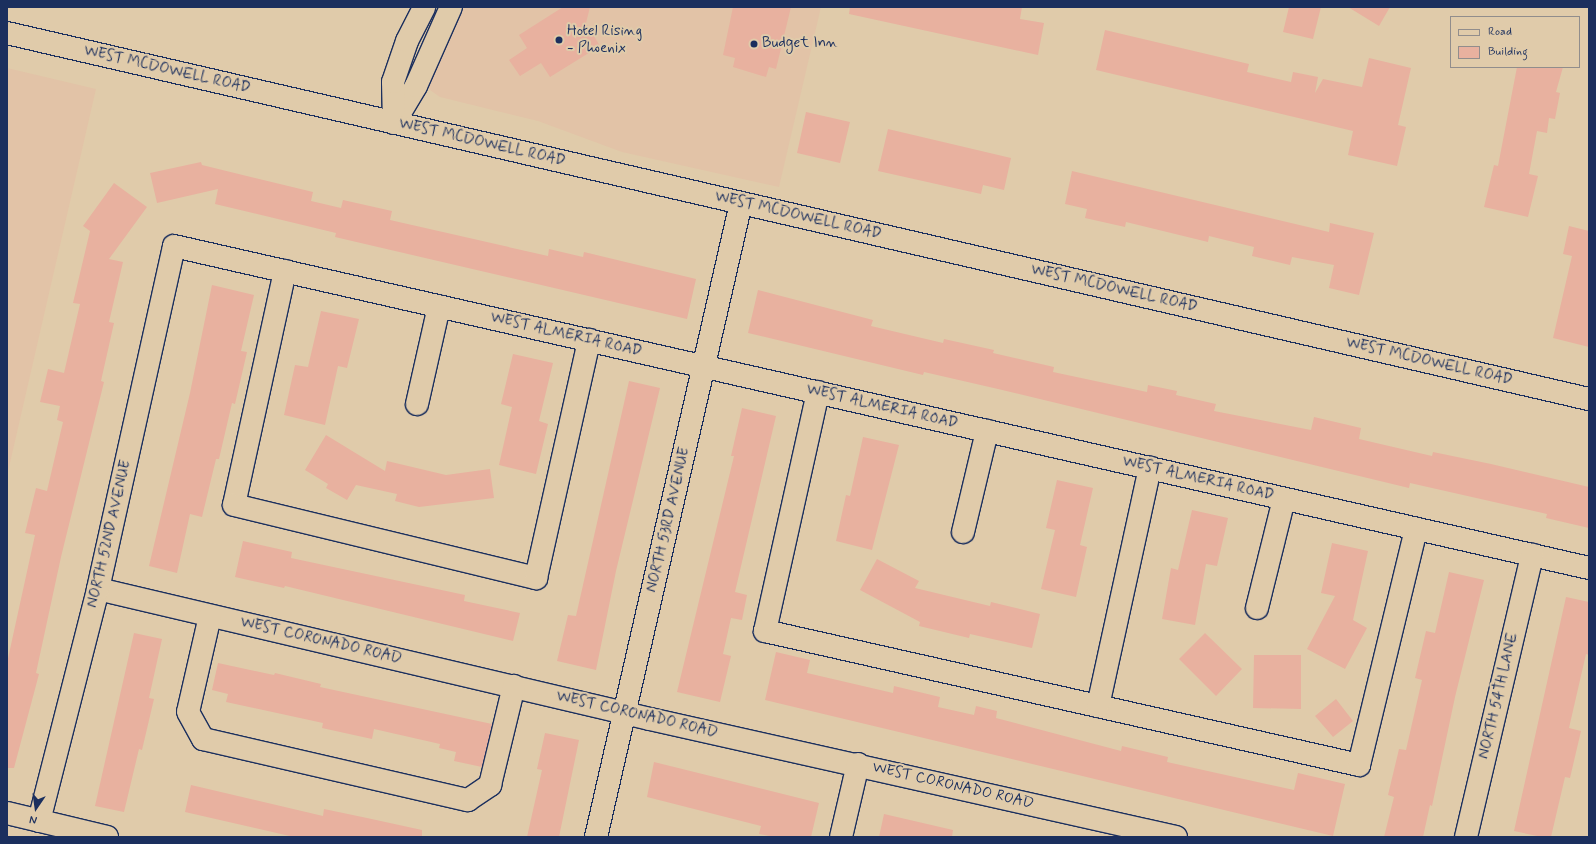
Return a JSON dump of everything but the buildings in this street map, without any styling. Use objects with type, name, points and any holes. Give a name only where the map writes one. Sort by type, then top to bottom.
[{"type":"street","points":[[394,123],[393,82],[407,41],[424,7]]},
{"type":"street","points":[[394,123],[416,86],[451,7]]},
{"type":"street","name":"WEST MCDOWELL ROAD","points":[[7,33],[1589,399]]},
{"type":"street","name":"NORTH 53RD AVENUE","points":[[596,837],[742,203]]},
{"type":"street","name":"WEST ALMERIA ROAD","points":[[174,246],[1589,568]]},
{"type":"street","name":"NORTH 52ND AVENUE","points":[[39,821],[98,589],[174,246]]},
{"type":"street","points":[[285,271],[234,505],[536,578],[589,340]]},
{"type":"street","points":[[417,404],[439,306]]},
{"type":"street","points":[[818,392],[765,631],[1359,765],[1416,529]]},
{"type":"street","points":[[963,532],[987,431]]},
{"type":"street","points":[[1098,706],[1150,468]]},
{"type":"street","points":[[1257,608],[1284,498]]},
{"type":"street","name":"NORTH 54TH LANE","points":[[1466,837],[1532,555]]},
{"type":"street","name":"WEST CORONADO ROAD","points":[[98,589],[625,713],[858,764],[1176,837]]},
{"type":"street","points":[[210,616],[188,712],[204,739],[468,800],[490,785],[514,686]]},
{"type":"street","points":[[841,837],[858,764]]},
{"type":"street","points":[[7,813],[108,837]]},
{"type":"shaded area","points":[[463,7],[821,7],[779,187],[622,152],[538,121],[440,97],[430,90],[428,82],[435,60]]},
{"type":"shaded area","points":[[7,68],[96,89],[7,476]]},
{"type":"place","name":"Hotel Rising - Phoenix","points":[[559,40]]},
{"type":"place","name":"Budget Inn","points":[[754,44]]}]
